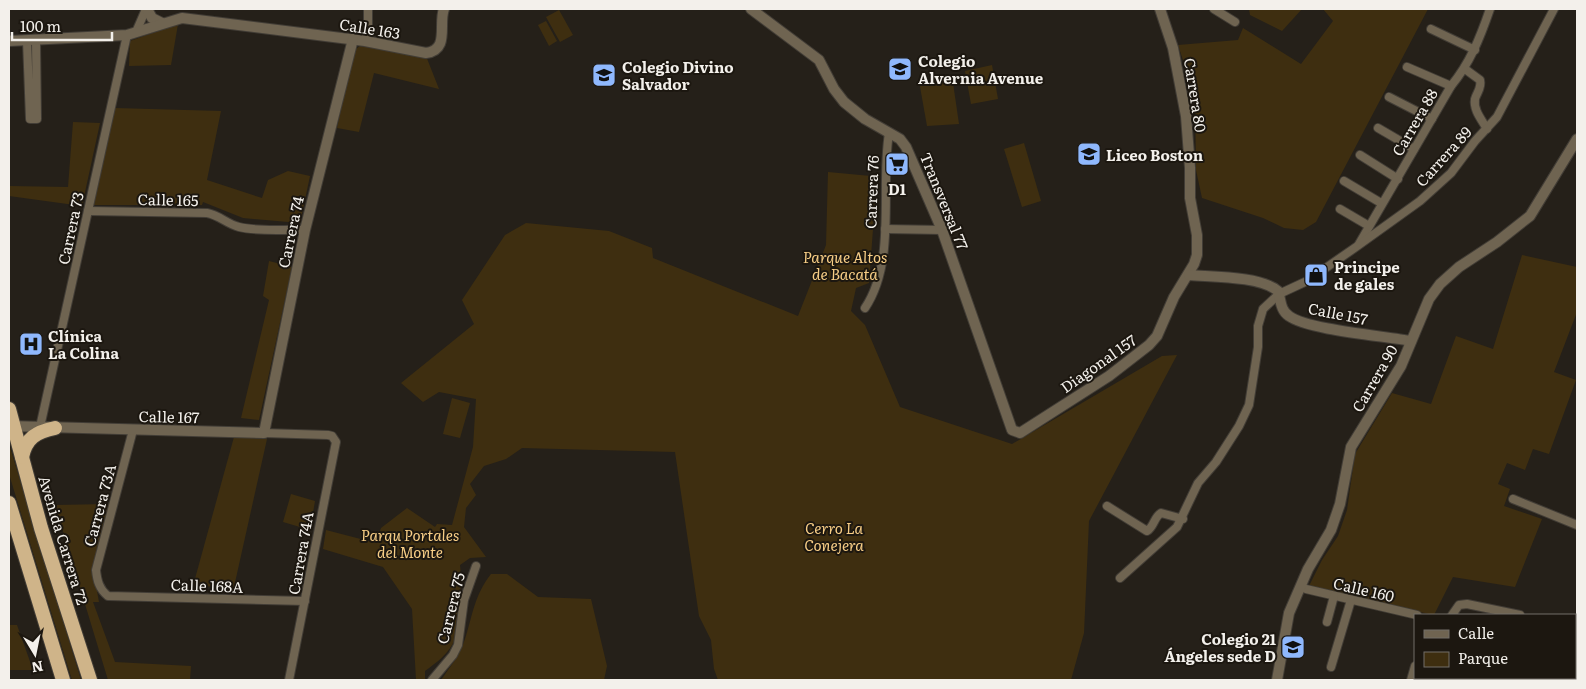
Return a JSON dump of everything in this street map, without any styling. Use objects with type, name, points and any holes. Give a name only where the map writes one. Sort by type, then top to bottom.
[{"type":"highway","name":"Avenida Carrera 72","points":[[9,409],[11,426],[22,457],[41,528],[90,680]]},
{"type":"highway","points":[[22,457],[26,444],[32,436],[55,428]]},
{"type":"highway","points":[[9,503],[61,678]]},
{"type":"street","points":[[147,9],[152,18],[162,23]]},
{"type":"street","name":"Carrera 73","points":[[40,427],[65,328],[88,211],[131,34],[147,9]]},
{"type":"street","points":[[365,41],[368,26],[368,9]]},
{"type":"street","name":"Calle 163","points":[[9,41],[131,34],[174,19],[190,18],[365,41],[432,52],[442,43],[444,9]]},
{"type":"street","name":"Transversal 77","points":[[751,9],[819,60],[834,89],[844,102],[865,119],[900,139],[911,154],[942,230],[1012,430],[1020,433]]},
{"type":"street","name":"Carrera 80","points":[[1160,9],[1174,56],[1186,116],[1190,198],[1198,247],[1194,264],[1189,274]]},
{"type":"street","points":[[1214,9],[1235,22]]},
{"type":"street","name":"Carrera 88","points":[[1356,248],[1451,86],[1465,69],[1475,50],[1490,9]]},
{"type":"street","name":"Carrera 89","points":[[1279,294],[1307,281],[1356,248],[1420,201],[1450,173],[1497,117],[1523,71],[1544,24],[1554,9]]},
{"type":"street","points":[[1430,29],[1475,50]]},
{"type":"street","points":[[31,40],[36,61],[38,119],[30,119],[28,62],[31,40]]},
{"type":"street","name":"Carrera 74","points":[[264,433],[305,230],[353,40]]},
{"type":"street","points":[[28,62],[36,61]]},
{"type":"street","points":[[1407,67],[1451,86]]},
{"type":"street","points":[[1465,69],[1481,83],[1475,106],[1487,129]]},
{"type":"street","points":[[1389,97],[1432,119]]},
{"type":"street","points":[[1378,128],[1414,149]]},
{"type":"street","name":"Carrera 76","points":[[865,308],[878,282],[884,230],[885,159],[889,134]]},
{"type":"street","name":"Carrera 90","points":[[1276,680],[1289,613],[1308,569],[1332,530],[1340,504],[1351,448],[1401,366],[1434,290],[1459,267],[1497,242],[1530,216],[1577,139]]},
{"type":"street","points":[[1360,155],[1398,178]]},
{"type":"street","points":[[1344,181],[1381,203]]},
{"type":"street","points":[[1340,209],[1369,226]]},
{"type":"street","name":"Calle 165","points":[[88,211],[207,213],[213,214],[236,226],[305,230]]},
{"type":"street","points":[[884,230],[942,230]]},
{"type":"street","points":[[1120,578],[1177,527],[1183,519],[1198,483],[1216,462],[1249,405],[1260,315],[1279,294],[1275,289],[1258,283],[1189,274]]},
{"type":"street","name":"Diagonal 157","points":[[1020,433],[1109,376],[1143,351],[1157,336],[1174,297],[1189,274]]},
{"type":"street","name":"Calle 157","points":[[1279,294],[1283,310],[1288,315],[1302,322],[1411,341]]},
{"type":"street","name":"Calle 167","points":[[11,426],[328,435]]},
{"type":"street","name":"Carrera 73A","points":[[118,430],[125,437],[128,447]]},
{"type":"street","name":"Carrera 73A","points":[[108,596],[100,586],[96,570],[133,430]]},
{"type":"street","name":"Carrera 74A","points":[[289,680],[336,446],[334,438],[328,435]]},
{"type":"street","points":[[1513,499],[1577,525]]},
{"type":"street","points":[[1107,506],[1143,530],[1150,529],[1161,513],[1183,519]]},
{"type":"street","name":"Carrera 75","points":[[432,680],[453,655],[458,645],[464,600],[476,566]]},
{"type":"street","name":"Calle 160","points":[[1306,589],[1414,614]]},
{"type":"street","name":"Calle 168A","points":[[108,596],[305,602]]},
{"type":"street","points":[[1327,622],[1334,596]]},
{"type":"street","points":[[1331,667],[1351,600]]},
{"type":"street","points":[[1454,612],[1467,604],[1515,614]]},
{"type":"green space","points":[[1249,9],[1302,9],[1282,31],[1250,15]]},
{"type":"green space","points":[[1323,9],[1428,9],[1316,222],[1303,230],[1284,228],[1263,218],[1202,198],[1196,170],[1195,96],[1178,45],[1238,40],[1243,28],[1301,64],[1333,21]]},
{"type":"green space","points":[[559,10],[573,35],[560,42],[546,17]]},
{"type":"green space","points":[[546,21],[557,41],[549,46],[538,25]]},
{"type":"green space","points":[[178,24],[171,65],[129,66],[130,41]]},
{"type":"green space","points":[[360,46],[426,56],[439,89],[374,73],[359,132],[337,128],[353,51]]},
{"type":"green space","points":[[992,65],[998,99],[971,104],[965,71]]},
{"type":"green space","points":[[952,76],[959,124],[927,126],[919,81]]},
{"type":"green space","points":[[115,108],[221,111],[207,180],[262,198],[268,180],[288,171],[310,176],[300,223],[243,218],[203,202],[202,205],[93,205]]},
{"type":"green space","points":[[73,122],[100,123],[82,206],[9,196],[9,186],[68,187]]},
{"type":"green space","points":[[1024,143],[1041,201],[1022,207],[1004,149]]},
{"type":"green space","name":"Cerro La Conejera","points":[[828,172],[871,176],[876,189],[869,283],[856,288],[851,311],[865,325],[900,407],[1012,444],[1162,356],[1177,355],[1089,521],[1084,633],[1071,680],[718,680],[714,669],[711,640],[699,616],[675,452],[522,448],[506,459],[484,466],[470,484],[476,495],[466,508],[464,527],[486,557],[470,558],[460,565],[460,602],[455,639],[446,653],[425,671],[425,680],[416,680],[412,609],[383,567],[323,549],[326,530],[376,543],[381,528],[407,508],[435,527],[437,524],[452,525],[473,447],[476,399],[439,392],[423,402],[401,383],[474,324],[462,300],[505,235],[526,223],[609,231],[652,248],[653,258],[798,316],[826,245]]},
{"type":"green space","points":[[1522,255],[1577,267],[1577,312],[1554,372],[1576,380],[1549,454],[1533,449],[1525,470],[1507,463],[1498,484],[1510,489],[1504,506],[1542,519],[1515,587],[1453,577],[1434,614],[1308,588],[1322,560],[1338,536],[1347,510],[1355,454],[1392,393],[1431,404],[1456,336],[1493,349]]},
{"type":"green space","points":[[269,261],[292,267],[259,420],[241,418],[269,300],[263,296]]},
{"type":"green space","points":[[452,398],[470,403],[460,438],[443,434]]},
{"type":"green space","points":[[234,437],[267,439],[234,587],[193,586]]},
{"type":"green space","points":[[9,444],[81,680],[72,680],[9,474]]},
{"type":"green space","points":[[291,494],[315,501],[310,530],[283,522]]},
{"type":"green space","points":[[109,504],[93,569],[99,602],[93,602],[115,662],[191,666],[190,680],[108,680],[55,505]]},
{"type":"green space","points":[[491,574],[507,574],[538,597],[591,599],[607,666],[604,680],[441,680],[460,650],[477,598]]},
{"type":"green space","points":[[9,625],[17,625],[33,670],[9,670]]},
{"type":"place","name":"Colegio Alvernia Avenue","points":[[900,69]]},
{"type":"place","name":"Colegio Divino Salvador","points":[[604,75]]},
{"type":"place","name":"Liceo Boston","points":[[1089,154]]},
{"type":"place","name":"D1","points":[[897,164]]},
{"type":"place","name":"Principe de gales","points":[[1316,275]]},
{"type":"place","name":"Clínica La Colina","points":[[31,344]]},
{"type":"place","name":"Colegio 21 Ángeles sede D","points":[[1293,647]]},
{"type":"park label","name":"Parque Altos de Bacatá","points":[[845,264]]},
{"type":"park label","name":"Parqu Portales del Monte","points":[[410,542]]}]
